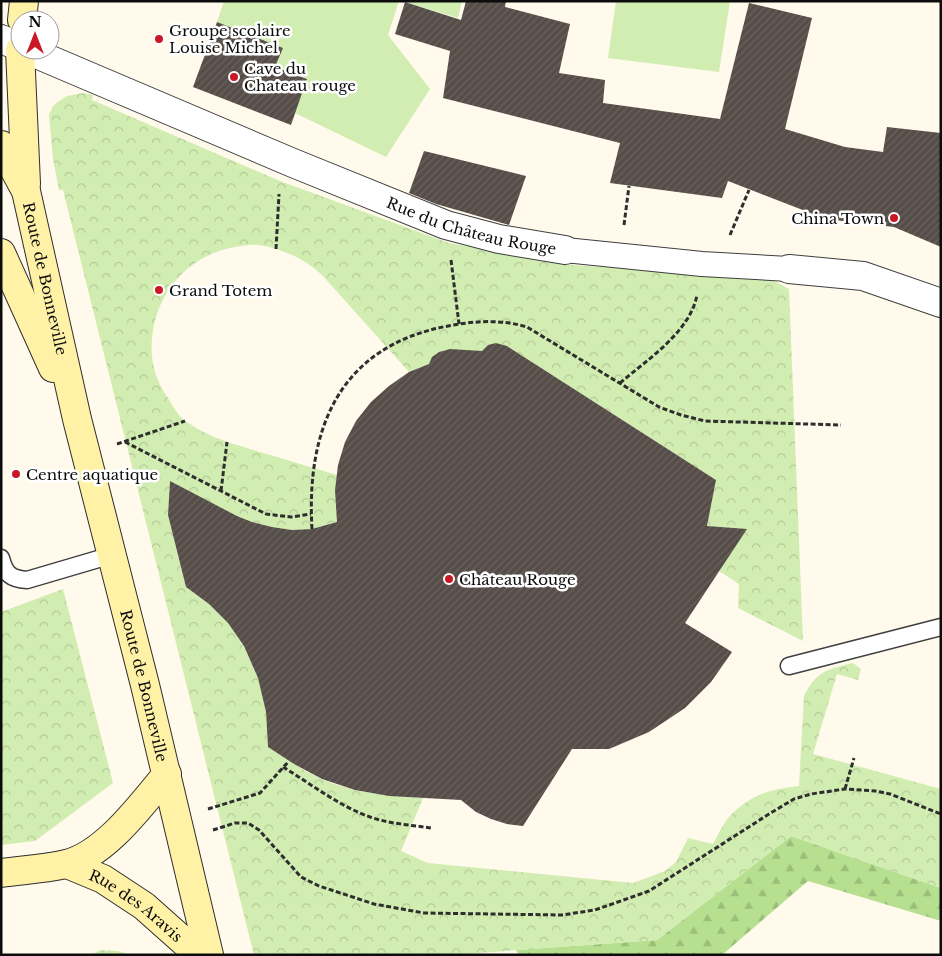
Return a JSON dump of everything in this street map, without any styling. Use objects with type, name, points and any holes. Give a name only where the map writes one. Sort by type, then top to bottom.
[{"type":"main road","points":[[20,60],[26,191]]},
{"type":"main road","name":"Route de Bonneville","points":[[1,145],[26,191],[76,419],[167,774],[209,955]]},
{"type":"main road","name":"Route de Bonneville","points":[[1,253],[76,419]]},
{"type":"main road","name":"Rue des Aravis","points":[[1,874],[67,864],[103,844],[118,831],[167,774]]},
{"type":"main road","name":"Rue des Aravis","points":[[67,864],[104,879],[144,906],[198,955]]},
{"type":"street","name":"Rue du Château Rouge","points":[[51,60],[281,158],[446,225],[499,239],[565,250],[710,265],[789,269],[863,276],[941,302]]},
{"type":"lane","points":[[1,558],[8,575],[18,580],[26,580],[112,555]]},
{"type":"lane","points":[[789,666],[941,627]]},
{"type":"path","points":[[276,249],[281,158]]},
{"type":"path","points":[[619,255],[629,186]]},
{"type":"path","points":[[620,383],[672,338],[686,322],[710,265],[749,190]]},
{"type":"path","points":[[446,225],[459,324]]},
{"type":"path","points":[[312,528],[313,468],[322,429],[333,404],[348,383],[373,357],[410,336],[428,330],[459,324],[502,321],[527,327],[659,407],[706,421],[841,425]]},
{"type":"path","points":[[137,438],[185,421]]},
{"type":"path","points":[[125,442],[266,514],[291,518],[311,514]]},
{"type":"path","points":[[221,491],[227,442]]},
{"type":"path","points":[[845,789],[854,758]]},
{"type":"path","points":[[179,829],[260,793],[289,761]]},
{"type":"path","points":[[283,767],[352,810],[384,821],[431,828]]},
{"type":"path","points":[[179,829],[248,823],[259,830],[301,877],[359,900],[424,913],[562,914],[595,910],[650,891],[782,806],[811,794],[845,789],[875,791],[890,794],[941,814]]},
{"type":"green space","points":[[224,1],[399,1],[388,35],[430,89],[386,157],[295,113],[307,79],[275,67],[283,48],[217,22]]},
{"type":"green space","points":[[402,1],[462,1],[458,18]]},
{"type":"green space","points":[[616,1],[730,1],[719,72],[608,58]]},
{"type":"green space","points":[[83,93],[93,95],[92,100],[280,181],[449,243],[573,265],[771,279],[789,289],[803,641],[738,608],[739,584],[719,571],[730,554],[707,525],[716,480],[507,346],[495,343],[489,348],[474,352],[446,350],[434,356],[429,364],[409,372],[322,275],[293,255],[267,246],[249,245],[219,251],[192,265],[180,275],[163,300],[157,315],[152,339],[152,356],[155,372],[162,388],[178,414],[195,428],[222,440],[337,475],[337,522],[312,529],[292,530],[252,522],[170,482],[168,515],[186,587],[209,604],[228,623],[244,646],[258,678],[266,712],[268,747],[307,772],[333,784],[371,793],[423,798],[401,851],[428,863],[633,883],[665,871],[676,862],[688,838],[713,844],[729,817],[744,803],[770,791],[799,786],[804,696],[818,676],[830,669],[853,663],[861,669],[858,680],[837,674],[813,754],[941,789],[941,888],[791,836],[657,940],[450,955],[254,955],[63,190],[59,190],[53,159],[49,115],[53,106],[59,101],[67,96]]},
{"type":"green space","points":[[63,589],[113,783],[35,841],[1,845],[1,612]]},
{"type":"green space","points":[[791,836],[941,888],[941,921],[808,881],[722,955],[519,955],[516,950],[657,940]]},
{"type":"green space","points":[[100,950],[118,951],[131,955],[92,955]]},
{"type":"building","points":[[466,1],[506,1],[505,7],[570,24],[559,73],[605,80],[603,103],[720,119],[749,3],[812,18],[785,129],[845,147],[883,152],[887,127],[941,133],[941,247],[894,227],[826,219],[728,181],[722,198],[610,183],[620,143],[443,98],[450,51],[395,34],[405,2],[461,20]]},
{"type":"building","name":"Cave du Chateau rouge","points":[[217,22],[283,48],[275,67],[307,79],[291,125],[193,87]]},
{"type":"building","points":[[424,151],[526,176],[509,225],[436,204],[409,193]]},
{"type":"building","name":"Château Rouge","points":[[496,343],[507,346],[716,480],[707,526],[747,529],[685,623],[732,652],[711,682],[685,708],[649,732],[609,749],[572,749],[523,826],[491,819],[476,812],[461,800],[389,796],[355,790],[322,779],[268,747],[266,712],[258,678],[244,646],[228,623],[209,604],[186,587],[168,515],[170,481],[237,516],[272,527],[292,530],[312,529],[337,522],[335,490],[338,465],[345,442],[356,421],[371,402],[409,372],[429,364],[432,357],[439,352],[450,349],[482,351],[488,345]]},
{"type":"place","name":"Groupe scolaire Louise Michel","points":[[159,39]]},
{"type":"place","name":"Cave du Chateau rouge","points":[[234,77]]},
{"type":"place","name":"China Town","points":[[894,218]]},
{"type":"place","name":"Grand Totem","points":[[159,290]]},
{"type":"place","name":"Centre aquatique","points":[[16,474]]},
{"type":"place","name":"Château Rouge","points":[[449,579]]}]
